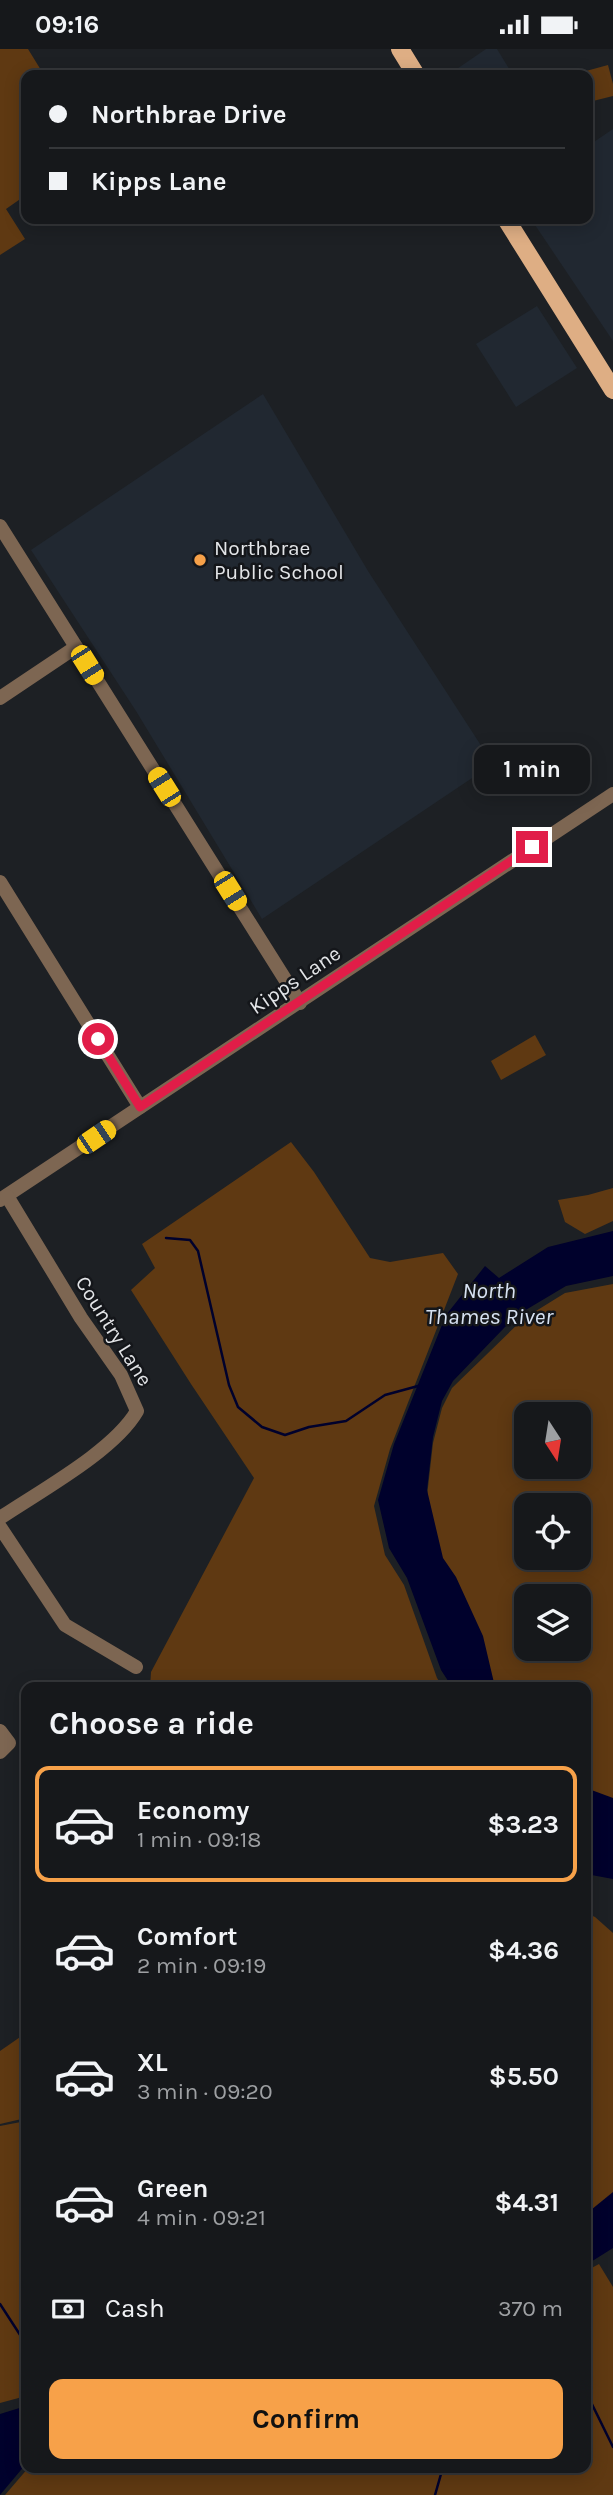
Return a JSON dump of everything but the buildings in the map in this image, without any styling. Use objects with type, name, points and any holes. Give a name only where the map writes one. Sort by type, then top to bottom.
[{"type":"main road","points":[[400,49],[413,70]]},
{"type":"main road","points":[[509,224],[613,390]]},
{"type":"street","points":[[0,526],[300,1003]]},
{"type":"street","points":[[0,698],[76,647]]},
{"type":"street","name":"Kipps Lane","points":[[3,1198],[613,794]]},
{"type":"street","points":[[0,882],[140,1107]]},
{"type":"street","name":"Country Lane","points":[[0,1518],[101,1449],[129,1424],[137,1411],[121,1374],[3,1198]]},
{"type":"street","points":[[0,1527],[65,1625],[136,1667]]},
{"type":"street","points":[[0,1731],[9,1743],[0,1752]]},
{"type":"shaded area","points":[[0,49],[28,49],[41,70],[21,70],[21,198],[6,209],[25,239],[0,255]]},
{"type":"shaded area","points":[[486,49],[497,49],[510,70],[455,70]]},
{"type":"shaded area","points":[[608,65],[613,96],[593,101],[593,70],[590,70]]},
{"type":"shaded area","points":[[613,129],[613,341],[534,224],[593,224],[593,143]]},
{"type":"shaded area","points":[[537,306],[577,368],[516,407],[476,344]]},
{"type":"shaded area","points":[[263,394],[368,571],[493,764],[262,919],[136,711],[31,550]]},
{"type":"shaded area","points":[[535,1035],[546,1055],[501,1080],[491,1061]]},
{"type":"shaded area","points":[[291,1142],[314,1172],[370,1258],[390,1262],[443,1253],[458,1274],[390,1449],[374,1506],[385,1555],[404,1585],[440,1682],[150,1682],[151,1672],[254,1478],[131,1290],[155,1268],[142,1244]]},
{"type":"shaded area","points":[[613,1188],[613,1221],[585,1234],[565,1222],[558,1200]]},
{"type":"shaded area","points":[[613,1284],[613,1800],[591,1791],[591,1682],[491,1682],[442,1563],[427,1496],[433,1443],[442,1408],[452,1388],[523,1319],[565,1293]]},
{"type":"shaded area","points":[[591,1915],[613,1933],[613,2195],[591,2213]]},
{"type":"shaded area","points":[[21,2036],[21,2119],[0,2124],[0,2051]]},
{"type":"shaded area","points":[[21,2122],[21,2397],[0,2403],[0,2126]]},
{"type":"shaded area","points":[[599,2264],[613,2287],[613,2495],[5,2495],[24,2473],[591,2473],[591,2268]]},
{"type":"water","name":"North Thames River","points":[[613,1231],[613,1276],[566,1286],[524,1311],[505,1327],[453,1381],[442,1401],[433,1437],[427,1490],[443,1558],[456,1577],[483,1636],[494,1682],[449,1682],[441,1670],[407,1578],[389,1548],[378,1500],[394,1444],[446,1315],[485,1266],[499,1278],[548,1247]]},
{"type":"water","points":[[591,1790],[613,1798],[613,1879],[591,1875]]},
{"type":"water","points":[[613,2192],[613,2248],[591,2262],[591,2210]]},
{"type":"water","points":[[21,2408],[21,2470],[0,2495],[0,2414]]},
{"type":"waterway","points":[[166,1238],[190,1240],[198,1251],[229,1385],[238,1407],[262,1427],[285,1435],[309,1427],[346,1421],[385,1395],[418,1386]]},
{"type":"waterway","points":[[0,2304],[21,2336]]},
{"type":"waterway","points":[[591,2402],[613,2447]]},
{"type":"waterway","points":[[435,2495],[441,2473]]},
{"type":"place","name":"Northbrae Public School","points":[[200,560]]},
{"type":"route","points":[[98,1039],[140,1107],[532,847]]}]
